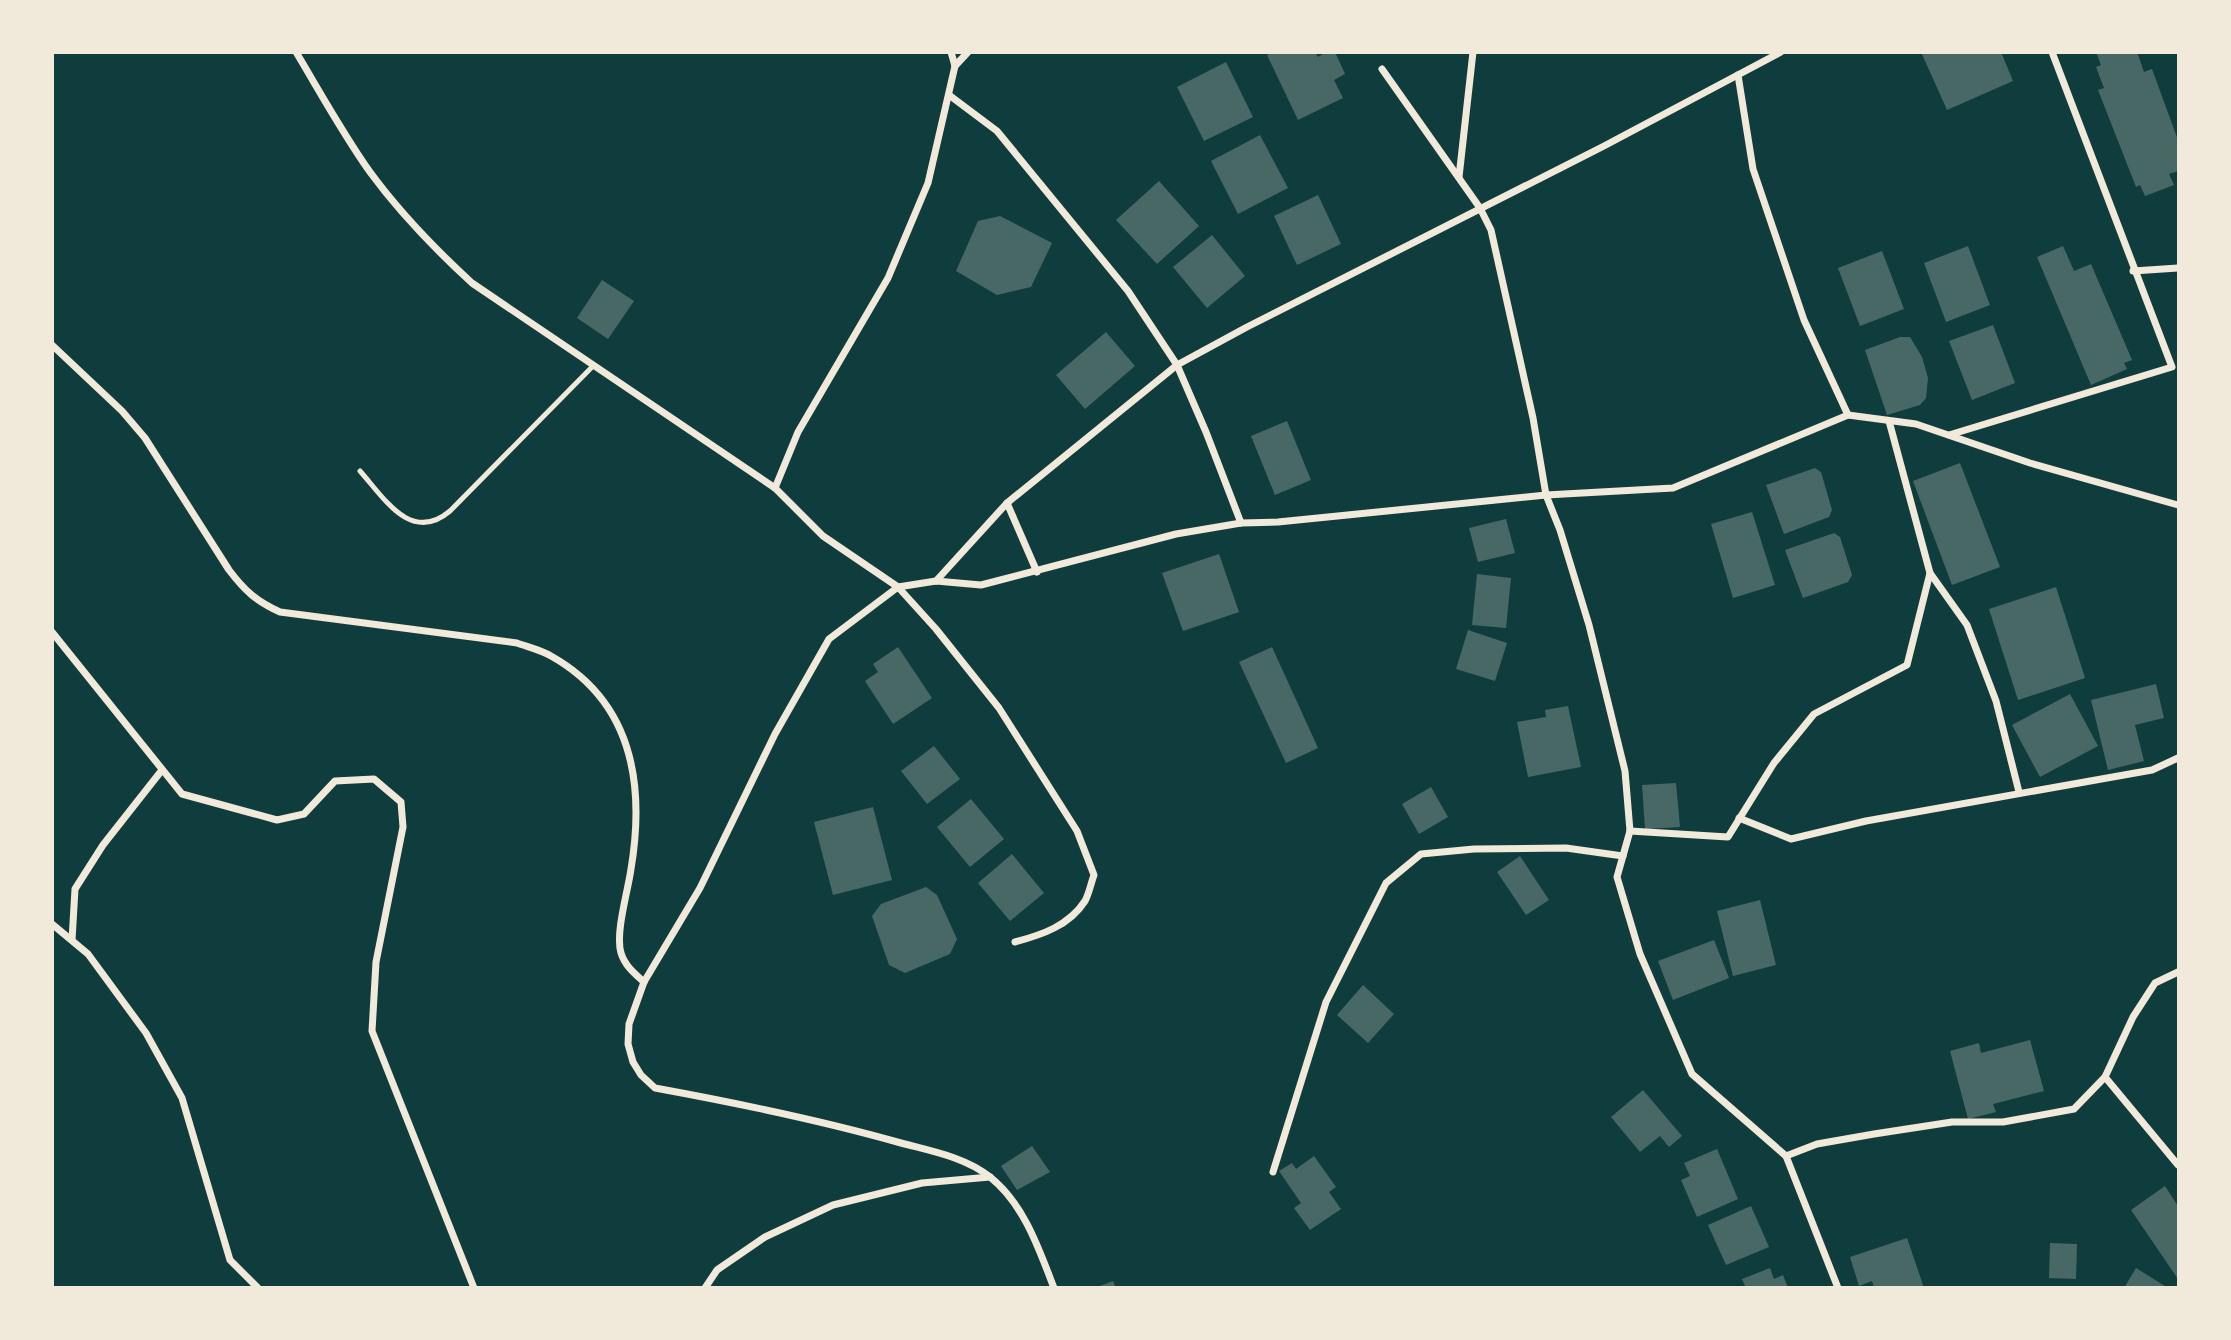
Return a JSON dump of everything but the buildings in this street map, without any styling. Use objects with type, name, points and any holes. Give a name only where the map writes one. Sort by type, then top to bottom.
[{"type":"street","points":[[296,52],[370,171],[400,211],[433,247],[472,283],[775,488],[823,536],[898,587],[936,629],[999,708],[1077,831],[1094,875],[1085,901],[1064,923],[1038,936],[1015,942]]},
{"type":"street","points":[[951,52],[955,66]]},
{"type":"street","points":[[775,488],[798,432],[888,278],[928,183],[955,66],[968,52]]},
{"type":"street","points":[[1459,178],[1473,52]]},
{"type":"street","points":[[936,581],[1007,503],[1177,365],[1781,52]]},
{"type":"street","points":[[1948,435],[2175,368],[2133,271],[2052,52]]},
{"type":"street","points":[[1382,69],[1480,208],[1491,230],[1546,495],[1560,530],[1609,701],[1625,771],[1630,831],[1617,877],[1640,954],[1692,1074],[1786,1156],[1838,1287]]},
{"type":"street","points":[[1738,75],[1753,169],[1804,320],[1848,415]]},
{"type":"street","points":[[948,95],[997,131],[1128,292],[1177,365],[1241,523]]},
{"type":"street","points":[[2133,271],[2179,268]]},
{"type":"street","points":[[52,345],[122,411],[145,438],[229,570],[259,603],[280,612],[517,643],[549,655],[576,672],[597,693],[616,723],[628,750],[635,779],[638,808],[636,838],[620,941],[624,960],[644,982]]},
{"type":"street","points":[[1054,1287],[1032,1232],[1013,1203],[990,1177],[957,1159],[843,1127],[655,1088],[641,1075],[633,1062],[628,1044],[629,1024],[644,982],[700,888],[775,734],[829,639],[898,587],[936,581],[981,585],[1176,534],[1241,523],[1278,522],[1546,495],[1673,488],[1848,415],[1916,425],[2030,463],[2179,505]]},
{"type":"street","points":[[1889,421],[1930,573],[1967,625],[1996,701],[2019,792]]},
{"type":"street","points":[[1007,503],[1037,572]]},
{"type":"street","points":[[1630,831],[1728,837],[1774,763],[1814,713],[1907,665],[1930,573]]},
{"type":"street","points":[[52,632],[182,794],[277,820],[304,814],[335,781],[374,779],[401,802],[403,827],[376,962],[372,1031],[474,1287]]},
{"type":"street","points":[[1740,818],[1791,839],[1866,821],[2152,770],[2179,758]]},
{"type":"street","points":[[72,940],[75,890],[103,845],[162,770]]},
{"type":"street","points":[[1273,1172],[1326,1002],[1386,883],[1422,854],[1474,849],[1566,848],[1623,856]]},
{"type":"street","points":[[52,924],[88,954],[146,1032],[182,1098],[230,1261],[258,1287]]},
{"type":"street","points":[[1786,1156],[1817,1144],[1851,1138],[1952,1122],[2003,1122],[2074,1108],[2105,1077],[2133,1017],[2155,983],[2179,972]]},
{"type":"street","points":[[2105,1077],[2179,1165]]},
{"type":"street","points":[[705,1287],[717,1270],[765,1237],[833,1205],[922,1183],[990,1177]]},
{"type":"lane","points":[[360,471],[404,518],[420,523],[436,520],[450,511],[594,365]]}]
